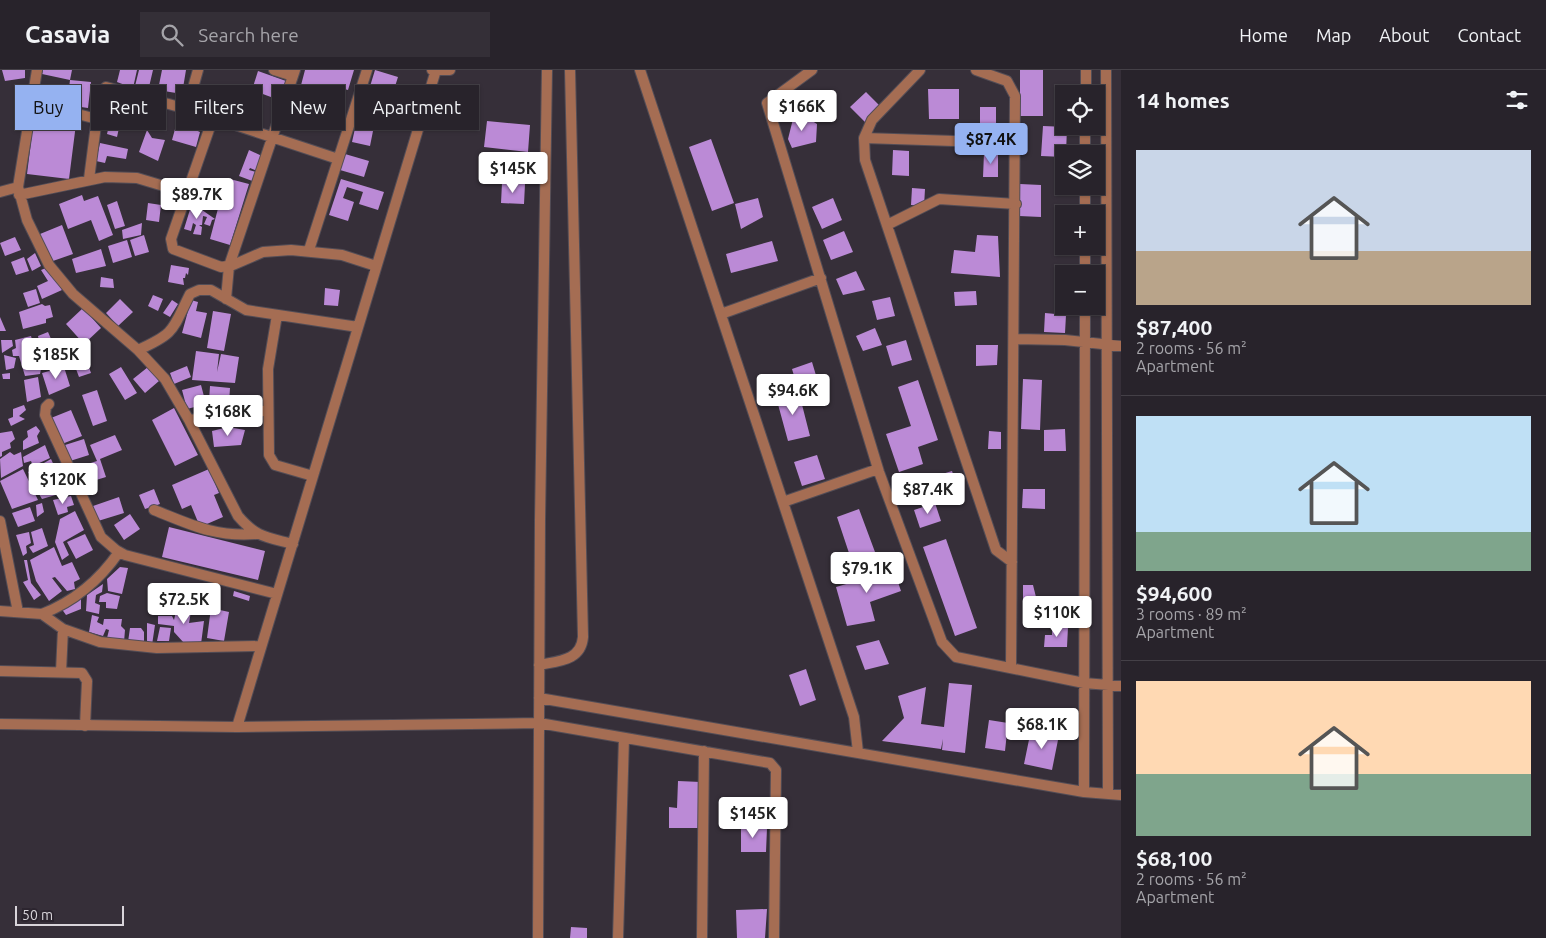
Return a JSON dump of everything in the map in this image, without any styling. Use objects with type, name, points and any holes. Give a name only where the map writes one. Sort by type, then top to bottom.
[{"type":"street","points":[[34,85],[37,70]]},
{"type":"street","points":[[194,85],[198,70]]},
{"type":"street","points":[[226,299],[229,266],[294,73],[274,70]]},
{"type":"street","points":[[308,250],[367,70]]},
{"type":"street","points":[[237,727],[434,70],[450,70]]},
{"type":"street","points":[[538,938],[539,665],[547,70]]},
{"type":"street","points":[[539,665],[575,656],[580,649],[583,638],[570,70]]},
{"type":"street","points":[[640,70],[854,717],[858,752]]},
{"type":"street","points":[[812,70],[766,103],[878,469],[942,642],[956,657],[1084,682],[1121,686]]},
{"type":"street","points":[[920,70],[872,120],[864,138],[865,160],[996,550],[1012,562]]},
{"type":"street","points":[[976,70],[1002,78],[1014,90],[1016,204],[1011,668]]},
{"type":"street","points":[[1086,70],[1086,85]]},
{"type":"street","points":[[1106,70],[1108,793]]},
{"type":"street","points":[[27,130],[19,191],[27,220],[50,265],[73,294],[138,350],[165,379],[189,420],[238,516],[256,534]]},
{"type":"street","points":[[89,179],[96,130]]},
{"type":"street","points":[[210,130],[171,239],[171,246],[176,252],[216,266],[229,266],[263,252],[308,250],[342,255],[376,266]]},
{"type":"street","points":[[251,130],[338,159]]},
{"type":"street","points":[[864,138],[1015,143]]},
{"type":"street","points":[[0,192],[19,191],[105,176],[137,178],[188,193]]},
{"type":"street","points":[[887,225],[939,199],[1016,204]]},
{"type":"street","points":[[721,314],[821,278]]},
{"type":"street","points":[[138,350],[158,341],[170,332],[181,318],[190,294],[194,291],[211,290],[246,310],[358,327]]},
{"type":"street","points":[[277,315],[268,369],[270,459],[279,466],[313,476]]},
{"type":"street","points":[[1084,792],[1085,315]]},
{"type":"street","points":[[1015,339],[1085,342],[1121,346]]},
{"type":"street","points":[[49,404],[46,407],[45,415],[101,537],[120,552],[277,594]]},
{"type":"street","points":[[189,420],[268,410]]},
{"type":"street","points":[[783,502],[878,469]]},
{"type":"street","points":[[154,510],[209,532],[234,536],[256,534],[293,544]]},
{"type":"street","points":[[0,521],[18,612]]},
{"type":"street","points":[[0,611],[42,614],[72,600],[105,572],[120,552]]},
{"type":"street","points":[[42,614],[63,629],[100,642],[129,646],[189,648],[261,646]]},
{"type":"street","points":[[61,672],[63,629]]},
{"type":"street","points":[[0,671],[79,672],[86,679],[85,726]]},
{"type":"street","points":[[539,698],[1084,792],[1121,795]]},
{"type":"street","points":[[0,724],[237,727],[539,723],[770,764],[776,770],[774,938]]},
{"type":"street","points":[[618,938],[624,738]]},
{"type":"street","points":[[702,938],[704,751]]},
{"type":"building","points":[[2,70],[25,70],[25,78],[5,81]]},
{"type":"building","points":[[43,70],[72,70],[70,80],[42,74]]},
{"type":"building","points":[[120,70],[137,70],[134,85],[125,85],[117,82]]},
{"type":"building","points":[[139,70],[153,70],[149,85],[135,85]]},
{"type":"building","points":[[162,70],[186,70],[184,85],[176,85],[176,93],[166,91],[166,85],[159,85]]},
{"type":"building","points":[[305,70],[354,70],[348,90],[345,89],[345,85],[301,85]]},
{"type":"building","points":[[375,70],[398,77],[395,85],[370,85]]},
{"type":"building","points":[[1020,70],[1043,70],[1043,116],[1020,116]]},
{"type":"building","points":[[258,71],[286,81],[285,85],[272,85],[272,97],[262,94],[262,85],[254,85]]},
{"type":"building","points":[[70,80],[91,82],[88,108],[81,107],[81,85],[69,85]]},
{"type":"building","points":[[928,89],[959,89],[959,119],[929,119]]},
{"type":"building","points":[[866,92],[880,106],[865,122],[850,107]]},
{"type":"building","points":[[980,107],[996,107],[996,134],[980,134]]},
{"type":"building","points":[[801,114],[817,124],[816,142],[792,148],[788,139],[793,119]]},
{"type":"building","points":[[487,121],[530,125],[528,152],[484,147]]},
{"type":"building","points":[[176,126],[176,130],[195,130],[200,132],[196,147],[172,140]]},
{"type":"building","points":[[1043,126],[1055,126],[1055,135],[1067,135],[1066,145],[1055,145],[1055,157],[1041,156]]},
{"type":"building","points":[[355,128],[373,130],[370,146],[352,142]]},
{"type":"building","points":[[32,130],[75,130],[69,179],[27,174]]},
{"type":"building","points":[[108,130],[119,130],[117,137],[107,134]]},
{"type":"building","points":[[147,130],[152,138],[165,140],[158,161],[139,152]]},
{"type":"building","points":[[711,139],[734,203],[712,211],[689,147]]},
{"type":"building","points":[[100,143],[128,149],[126,159],[107,156],[105,163],[96,161]]},
{"type":"building","points":[[249,150],[262,156],[257,171],[250,168],[249,170],[259,173],[255,182],[239,176]]},
{"type":"building","points":[[893,150],[909,151],[909,176],[892,175]]},
{"type":"building","points":[[984,153],[998,153],[998,177],[983,177]]},
{"type":"building","points":[[345,154],[369,161],[364,177],[340,170]]},
{"type":"building","points":[[226,178],[249,184],[230,245],[210,239]]},
{"type":"building","points":[[341,179],[384,192],[378,210],[359,204],[363,192],[347,187],[343,198],[354,202],[348,221],[329,215]]},
{"type":"building","points":[[502,183],[525,184],[524,204],[501,203]]},
{"type":"building","points":[[1020,184],[1041,185],[1041,217],[1019,216]]},
{"type":"building","points":[[912,188],[925,189],[924,206],[911,205]]},
{"type":"building","points":[[82,195],[84,201],[98,196],[113,235],[99,241],[91,220],[68,229],[59,204]]},
{"type":"building","points":[[758,198],[763,217],[741,229],[735,204]]},
{"type":"building","points":[[833,198],[842,220],[822,229],[812,207]]},
{"type":"building","points":[[117,201],[125,226],[115,229],[107,205]]},
{"type":"building","points":[[148,203],[161,205],[159,222],[146,220]]},
{"type":"building","points":[[192,203],[215,219],[212,220],[210,226],[204,224],[207,217],[203,216],[202,225],[199,225],[202,227],[201,235],[193,234],[196,225],[193,223],[191,231],[184,229]]},
{"type":"building","points":[[142,223],[141,235],[123,239],[122,230]]},
{"type":"building","points":[[62,225],[73,254],[50,262],[40,234]]},
{"type":"building","points":[[844,231],[853,252],[831,260],[823,240]]},
{"type":"building","points":[[144,235],[149,252],[135,256],[130,240]]},
{"type":"building","points":[[977,235],[998,236],[1000,277],[951,273],[954,250],[975,252]]},
{"type":"building","points":[[15,237],[21,250],[5,256],[0,243]]},
{"type":"building","points":[[127,240],[132,257],[113,263],[108,246]]},
{"type":"building","points":[[772,241],[778,261],[731,273],[726,254]]},
{"type":"building","points":[[101,249],[106,266],[76,273],[72,259]]},
{"type":"building","points":[[35,253],[41,266],[32,271],[27,259]]},
{"type":"building","points":[[24,257],[29,271],[16,275],[11,262]]},
{"type":"building","points":[[171,265],[189,268],[188,275],[186,273],[185,278],[183,278],[184,285],[168,282]]},
{"type":"building","points":[[48,267],[62,290],[42,299],[37,286],[48,281],[41,270]]},
{"type":"building","points":[[856,271],[865,290],[843,295],[836,279]]},
{"type":"building","points":[[101,277],[113,279],[114,288],[100,287]]},
{"type":"building","points":[[325,288],[340,290],[338,306],[324,305]]},
{"type":"building","points":[[36,289],[40,303],[28,307],[23,293]]},
{"type":"building","points":[[976,291],[977,305],[955,306],[954,292]]},
{"type":"building","points":[[153,295],[163,299],[158,311],[148,306]]},
{"type":"building","points":[[890,297],[895,316],[877,320],[872,301]]},
{"type":"building","points":[[120,299],[133,312],[118,326],[106,313]]},
{"type":"building","points":[[172,300],[178,304],[170,317],[163,313]]},
{"type":"building","points":[[191,300],[198,302],[196,311],[207,313],[201,338],[182,333]]},
{"type":"building","points":[[42,304],[45,306],[50,305],[53,317],[46,319],[46,323],[23,329],[19,312]]},
{"type":"building","points":[[83,308],[101,328],[84,344],[66,324]]},
{"type":"building","points":[[213,311],[231,314],[224,351],[207,348]]},
{"type":"building","points":[[1045,313],[1066,315],[1065,333],[1044,332]]},
{"type":"building","points":[[0,317],[6,331],[0,331]]},
{"type":"building","points":[[875,328],[882,345],[863,351],[856,336]]},
{"type":"building","points":[[48,332],[55,348],[74,344],[78,351],[63,355],[63,366],[41,369],[40,374],[25,376],[19,356],[13,356],[12,350],[16,348],[15,340],[31,336],[36,353],[41,351],[38,336]]},
{"type":"building","points":[[1,340],[12,340],[13,346],[2,353]]},
{"type":"building","points":[[906,340],[912,360],[892,366],[886,346]]},
{"type":"building","points":[[976,345],[998,345],[997,365],[976,366]]},
{"type":"building","points":[[196,351],[219,354],[217,372],[221,354],[239,357],[235,383],[192,380]]},
{"type":"building","points":[[84,353],[91,373],[79,377],[76,369],[68,370],[64,358]]},
{"type":"building","points":[[4,355],[16,358],[14,368],[6,370]]},
{"type":"building","points":[[812,362],[818,382],[798,389],[792,369]]},
{"type":"building","points":[[187,366],[191,377],[174,384],[170,373]]},
{"type":"building","points":[[64,367],[70,386],[49,395],[42,373]]},
{"type":"building","points":[[121,367],[137,393],[125,400],[109,374]]},
{"type":"building","points":[[148,367],[159,381],[145,393],[133,379]]},
{"type":"building","points":[[10,373],[10,379],[3,379],[2,374]]},
{"type":"building","points":[[38,377],[41,397],[27,402],[24,380]]},
{"type":"building","points":[[1023,379],[1042,380],[1040,430],[1021,429]]},
{"type":"building","points":[[918,380],[938,440],[918,447],[923,464],[899,472],[886,434],[911,426],[898,387]]},
{"type":"building","points":[[201,385],[206,404],[187,409],[182,390]]},
{"type":"building","points":[[210,386],[230,388],[229,403],[209,401]]},
{"type":"building","points":[[798,389],[810,436],[788,441],[776,397]]},
{"type":"building","points":[[97,390],[107,421],[93,426],[82,395]]},
{"type":"building","points":[[24,405],[26,410],[19,416],[25,419],[11,426],[8,419],[13,417],[13,409]]},
{"type":"building","points":[[174,408],[198,455],[175,466],[152,420]]},
{"type":"building","points":[[71,410],[82,436],[62,444],[51,418]]},
{"type":"building","points":[[36,426],[40,431],[37,436],[39,443],[23,450],[23,441],[28,437],[27,431]]},
{"type":"building","points":[[228,427],[245,430],[241,445],[214,447],[212,431]]},
{"type":"building","points":[[1065,429],[1066,451],[1044,451],[1044,430]]},
{"type":"building","points":[[12,431],[15,439],[10,443],[11,448],[2,452],[0,457],[0,433]]},
{"type":"building","points":[[989,431],[1001,432],[1001,449],[988,449]]},
{"type":"building","points":[[115,435],[122,450],[100,459],[106,477],[83,484],[78,467],[97,461],[90,445]]},
{"type":"building","points":[[84,439],[89,455],[70,461],[65,445]]},
{"type":"building","points":[[45,445],[50,458],[33,466],[31,461],[24,463],[23,457]]},
{"type":"building","points":[[10,452],[14,455],[21,452],[23,466],[1,478],[0,459]]},
{"type":"building","points":[[817,455],[825,479],[802,486],[794,462]]},
{"type":"building","points":[[51,459],[57,472],[49,476],[50,479],[35,485],[28,472]]},
{"type":"building","points":[[23,469],[38,500],[12,509],[0,481]]},
{"type":"building","points":[[209,469],[219,493],[214,495],[223,517],[200,527],[191,505],[182,509],[172,485]]},
{"type":"building","points":[[952,471],[959,491],[935,498],[929,478]]},
{"type":"building","points":[[62,477],[69,491],[42,499],[36,489]]},
{"type":"building","points":[[154,489],[160,504],[145,509],[139,495]]},
{"type":"building","points":[[1023,489],[1045,489],[1045,509],[1022,508]]},
{"type":"building","points":[[71,496],[74,505],[67,507],[68,512],[58,515],[53,500]]},
{"type":"building","points":[[119,497],[124,513],[98,521],[93,506]]},
{"type":"building","points":[[42,503],[44,512],[37,517],[36,505]]},
{"type":"building","points":[[935,503],[941,521],[920,528],[914,510]]},
{"type":"building","points":[[30,507],[35,521],[18,527],[12,513]]},
{"type":"building","points":[[859,509],[875,552],[850,556],[837,517]]},
{"type":"building","points":[[75,511],[84,530],[63,542],[69,555],[62,560],[55,542],[60,519]]},
{"type":"building","points":[[130,514],[140,529],[124,540],[114,525]]},
{"type":"building","points":[[169,527],[265,551],[258,580],[162,557]]},
{"type":"building","points":[[42,528],[48,546],[33,553],[29,547],[34,545],[31,532]]},
{"type":"building","points":[[29,532],[31,543],[26,546],[27,553],[23,556],[16,535]]},
{"type":"building","points":[[85,534],[93,550],[76,559],[67,542]]},
{"type":"building","points":[[946,539],[977,628],[955,636],[923,547]]},
{"type":"building","points":[[54,547],[62,566],[72,562],[80,579],[74,582],[75,589],[67,591],[55,577],[52,578],[62,591],[49,601],[36,581],[30,560]]},
{"type":"building","points":[[24,560],[27,560],[31,583],[41,595],[34,600],[23,582],[28,580]]},
{"type":"building","points":[[891,562],[901,591],[870,602],[875,621],[847,626],[836,587],[877,575],[875,566]]},
{"type":"building","points":[[120,567],[128,568],[122,594],[108,591],[107,579]]},
{"type":"building","points":[[184,583],[189,584],[190,591],[186,602],[181,600]]},
{"type":"building","points":[[103,584],[102,592],[96,595],[95,603],[100,605],[99,614],[86,611],[87,595]]},
{"type":"building","points":[[193,585],[199,586],[199,594],[193,595]]},
{"type":"building","points":[[1023,585],[1033,585],[1036,597],[1044,597],[1044,616],[1037,616],[1037,624],[1023,624]]},
{"type":"building","points":[[202,588],[210,588],[209,607],[199,607]]},
{"type":"building","points":[[234,591],[250,596],[249,601],[233,596]]},
{"type":"building","points":[[107,593],[120,596],[117,609],[106,608],[106,602],[99,602],[100,596]]},
{"type":"building","points":[[81,597],[81,609],[66,615],[61,608]]},
{"type":"building","points":[[178,603],[192,606],[189,623],[204,621],[201,644],[184,643],[174,632],[174,626],[158,624],[158,616],[172,616],[174,620]]},
{"type":"building","points":[[211,608],[229,612],[224,641],[207,638]]},
{"type":"building","points":[[92,615],[99,617],[97,622],[103,625],[104,619],[122,619],[121,626],[125,630],[124,642],[107,638],[109,630],[106,629],[103,636],[89,632]]},
{"type":"building","points":[[147,623],[155,625],[152,645],[147,645]]},
{"type":"building","points":[[1052,626],[1068,627],[1067,647],[1044,647],[1045,635],[1052,635]]},
{"type":"building","points":[[160,627],[171,628],[169,641],[157,641]]},
{"type":"building","points":[[130,628],[141,628],[144,632],[144,643],[128,642]]},
{"type":"building","points":[[879,640],[889,664],[865,670],[856,646]]},
{"type":"building","points":[[806,669],[816,700],[800,706],[789,675]]},
{"type":"building","points":[[949,683],[972,685],[965,753],[942,750],[943,739],[941,749],[882,741],[904,718],[898,696],[926,687],[921,724],[944,727]]},
{"type":"building","points":[[989,720],[1008,723],[1005,751],[985,748]]},
{"type":"building","points":[[1031,730],[1059,735],[1052,770],[1024,764]]},
{"type":"building","points":[[678,781],[701,782],[701,828],[669,828],[669,807],[677,808]]},
{"type":"building","points":[[741,824],[767,828],[766,852],[741,852]]},
{"type":"building","points":[[767,909],[765,938],[737,938],[736,910]]},
{"type":"building","points":[[571,927],[587,928],[587,938],[570,938]]}]
